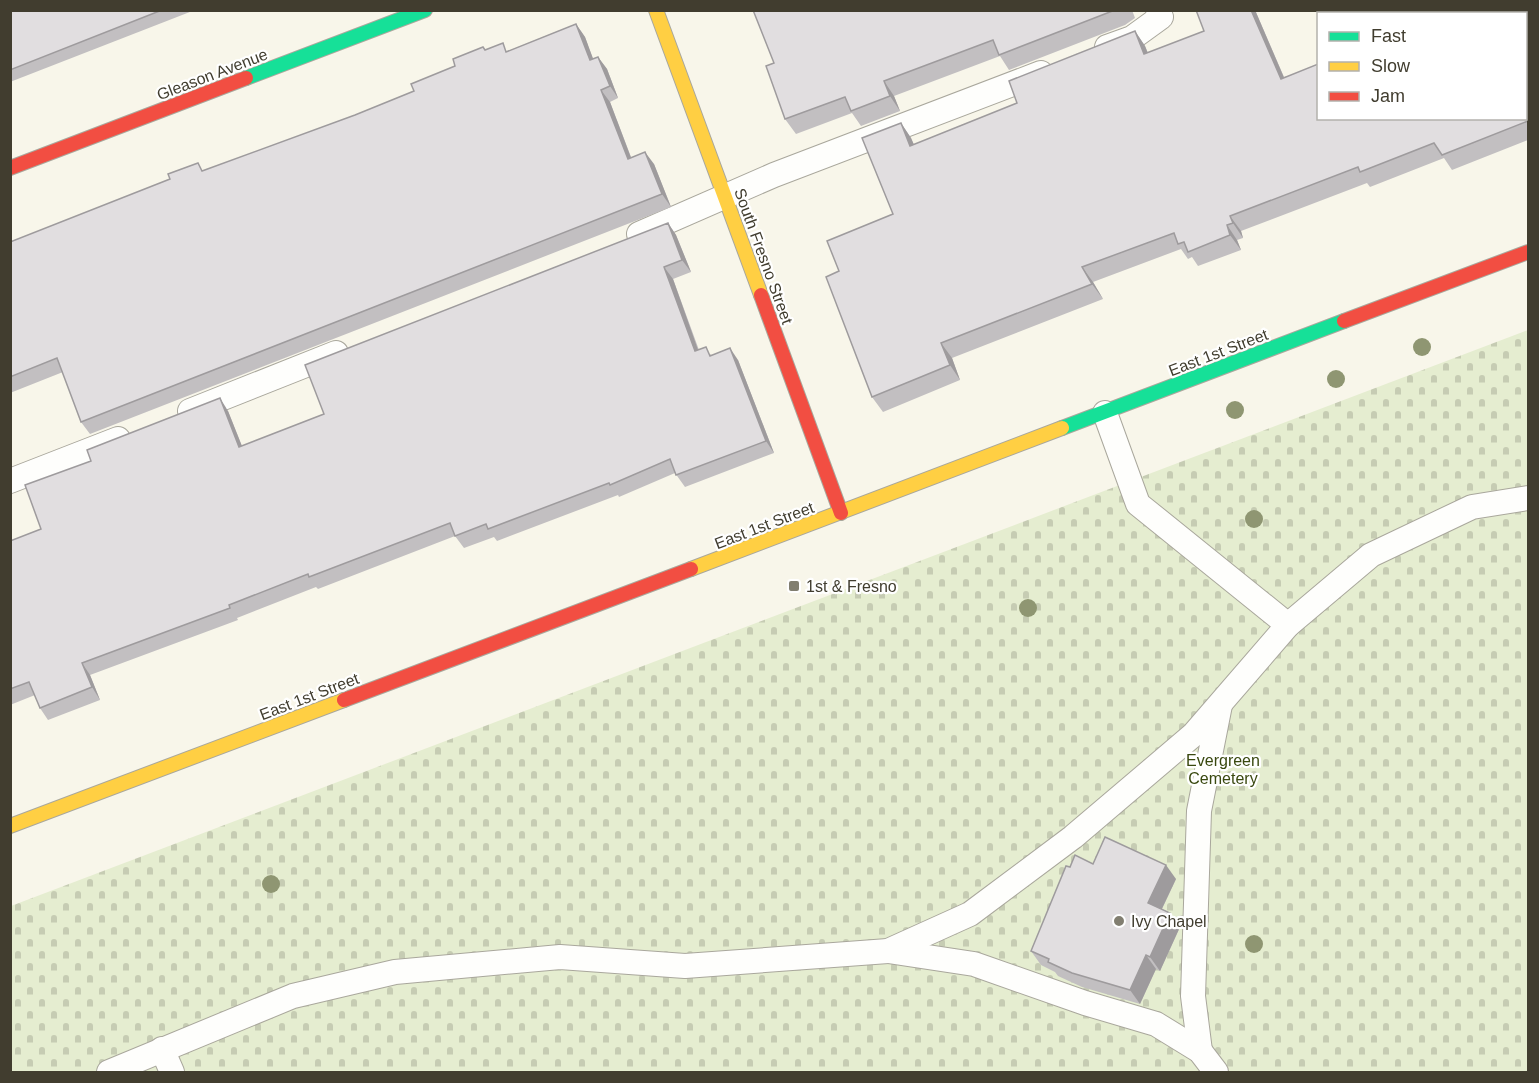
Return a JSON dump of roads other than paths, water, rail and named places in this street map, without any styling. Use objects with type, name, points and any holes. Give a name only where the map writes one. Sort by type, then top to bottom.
[{"type":"street","name":"Gleason Avenue","points":[[10,168],[425,10]]},
{"type":"street","name":"South Fresno Street","points":[[656,10],[841,513]]},
{"type":"street","name":"East 1st Street","points":[[10,826],[1528,252]]},
{"type":"lane","points":[[1087,55],[1132,38],[1161,17],[1158,10]]},
{"type":"lane","points":[[617,243],[774,175],[1065,64]]},
{"type":"lane","points":[[10,481],[352,347]]},
{"type":"lane","points":[[1105,413],[1138,504],[1288,625]]},
{"type":"lane","points":[[888,951],[970,914],[1073,837],[1192,735],[1288,625],[1371,555],[1472,507],[1528,498]]},
{"type":"lane","points":[[1200,1051],[1193,996],[1199,811],[1220,705]]},
{"type":"lane","points":[[109,1072],[292,996],[395,972],[560,957],[685,966],[888,951],[974,964],[1085,1003],[1156,1024],[1200,1051],[1216,1072]]},
{"type":"lane","points":[[162,1049],[172,1072]]},
{"type":"place","name":"1st & Fresno","points":[[794,586]]},
{"type":"place","name":"Ivy Chapel","points":[[1119,921]]},
{"type":"park label","name":"Evergreen Cemetery","points":[[1223,769]]}]
